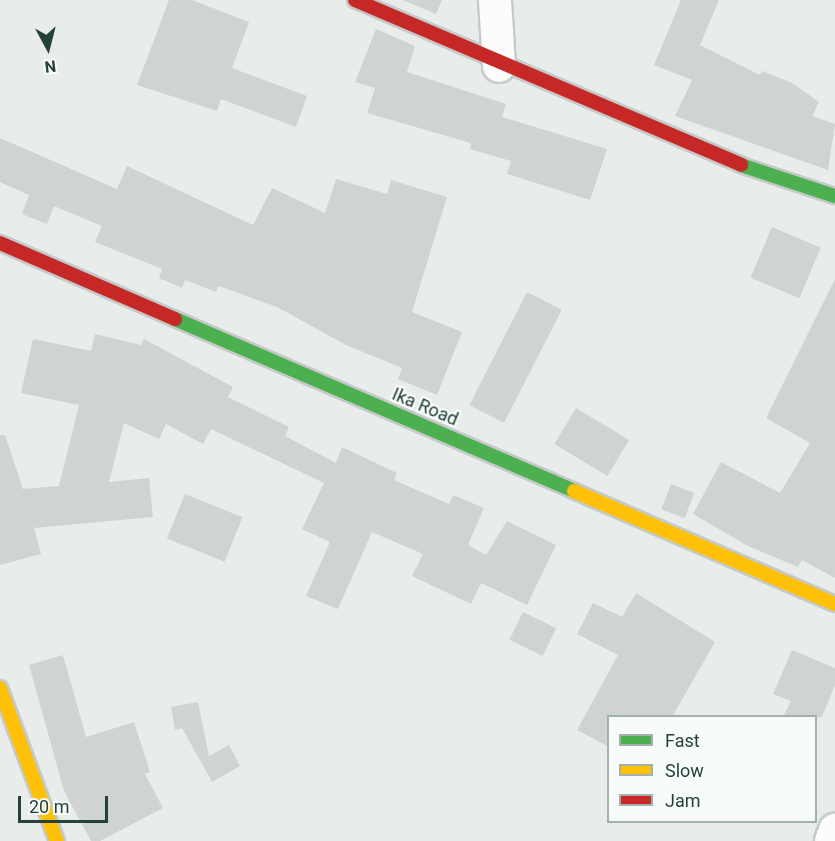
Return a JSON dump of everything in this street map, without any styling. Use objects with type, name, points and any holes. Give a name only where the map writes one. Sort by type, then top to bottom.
[{"type":"street","points":[[355,0],[499,66],[785,184],[835,196]]},
{"type":"street","points":[[495,0],[499,66]]},
{"type":"street","name":"Ika Road","points":[[0,243],[835,604]]},
{"type":"street","points":[[0,688],[5,720],[57,841]]},
{"type":"street","points":[[831,841],[835,830]]},
{"type":"building","points":[[169,0],[192,0],[249,22],[232,68],[307,96],[296,127],[221,99],[217,111],[137,85]]},
{"type":"building","points":[[403,0],[442,0],[436,14]]},
{"type":"building","points":[[681,0],[719,0],[700,45],[760,75],[762,71],[792,83],[819,102],[812,116],[835,124],[828,170],[675,116],[692,80],[654,65]]},
{"type":"building","points":[[376,29],[415,46],[407,72],[506,104],[502,117],[607,149],[590,200],[507,174],[511,161],[470,149],[471,143],[367,113],[375,88],[355,82]]},
{"type":"building","points":[[0,138],[117,189],[127,166],[253,225],[272,188],[325,213],[336,179],[387,194],[391,180],[447,197],[412,312],[462,332],[437,395],[398,379],[402,368],[346,345],[277,307],[219,286],[216,292],[185,280],[182,288],[159,278],[162,269],[95,242],[102,226],[54,206],[47,224],[22,214],[29,195],[0,182]]},
{"type":"building","points":[[772,227],[821,248],[799,298],[751,278]]},
{"type":"building","points":[[835,279],[835,578],[802,560],[798,567],[748,546],[693,514],[721,462],[780,493],[810,443],[766,418]]},
{"type":"building","points":[[527,292],[562,310],[504,423],[469,405]]},
{"type":"building","points":[[95,334],[141,345],[144,339],[233,387],[228,397],[289,427],[285,436],[336,463],[342,447],[397,473],[394,480],[449,504],[453,495],[484,508],[468,545],[486,555],[507,521],[556,545],[527,605],[481,583],[471,604],[412,576],[423,554],[372,532],[338,609],[306,596],[330,542],[302,529],[324,483],[211,429],[203,444],[166,424],[159,439],[124,423],[109,482],[149,478],[153,517],[34,528],[41,554],[0,565],[0,435],[5,435],[23,489],[59,486],[79,405],[21,393],[33,339],[91,351]]},
{"type":"building","points":[[576,408],[629,440],[608,476],[554,444]]},
{"type":"building","points":[[671,484],[694,493],[685,518],[661,509]]},
{"type":"building","points":[[185,494],[242,517],[225,562],[167,539]]},
{"type":"building","points":[[636,593],[715,642],[673,715],[607,715],[607,746],[577,730],[618,655],[577,634],[593,603],[622,617]]},
{"type":"building","points":[[523,612],[556,628],[543,656],[509,640]]},
{"type":"building","points":[[792,650],[835,668],[835,685],[822,717],[784,715],[791,701],[773,694]]},
{"type":"building","points":[[63,655],[86,737],[134,722],[150,772],[145,774],[163,808],[100,841],[91,841],[64,791],[29,665]]},
{"type":"building","points":[[198,702],[209,756],[229,745],[240,766],[212,782],[182,728],[175,730],[171,707]]},
{"type":"traffic: fast","points":[[741,165],[835,196]]},
{"type":"traffic: fast","points":[[175,319],[574,491]]},
{"type":"traffic: slow","points":[[574,491],[835,604]]},
{"type":"traffic: slow","points":[[0,688],[57,841]]},
{"type":"traffic: jam","points":[[355,0],[741,165]]},
{"type":"traffic: jam","points":[[0,243],[175,319]]}]
